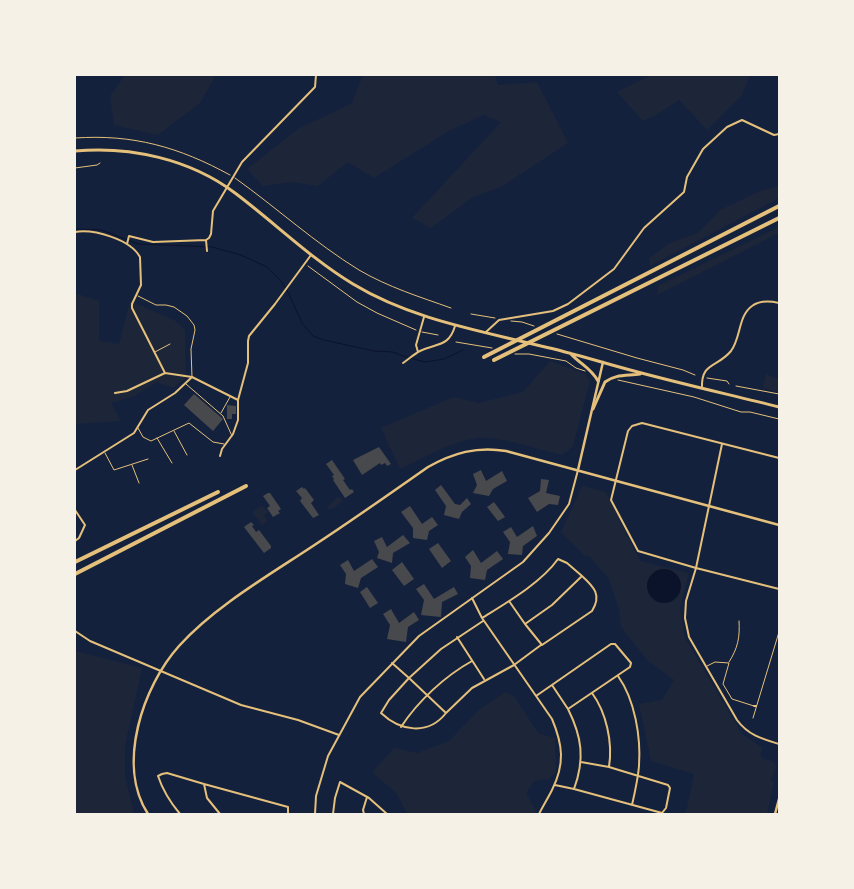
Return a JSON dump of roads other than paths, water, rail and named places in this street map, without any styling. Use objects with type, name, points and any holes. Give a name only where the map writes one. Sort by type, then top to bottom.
[{"type":"highway","points":[[484,357],[779,206]]},
{"type":"highway","points":[[494,360],[779,218]]},
{"type":"highway","points":[[75,574],[246,486]]},
{"type":"highway","points":[[77,561],[218,492]]},
{"type":"main road","points":[[75,151],[109,150],[134,152],[194,170],[227,188],[329,269],[368,293],[424,317],[779,407]]},
{"type":"main road","points":[[570,353],[580,364],[589,368],[598,381]]},
{"type":"main road","points":[[593,409],[608,379],[616,376],[644,374]]},
{"type":"street","points":[[128,244],[129,237],[153,242],[206,240],[209,238],[214,211],[242,162],[315,87],[316,75]]},
{"type":"street","points":[[485,333],[502,319],[553,311],[568,304],[614,269],[644,228],[684,192],[687,177],[703,149],[728,127],[742,120],[774,135],[779,134]]},
{"type":"street","points":[[75,232],[84,230],[104,235],[128,244],[135,249],[140,257],[141,285],[132,304],[133,312],[165,373]]},
{"type":"street","points":[[206,240],[207,251]]},
{"type":"street","points":[[220,456],[225,444],[232,436],[238,420],[238,400],[248,363],[249,336],[276,304],[311,255]]},
{"type":"street","points":[[702,388],[702,377],[708,367],[720,362],[735,345],[743,320],[751,306],[760,302],[770,301],[779,303]]},
{"type":"street","points":[[418,352],[416,345],[424,317]]},
{"type":"street","points":[[403,363],[418,352],[444,342],[452,336],[455,326]]},
{"type":"street","points":[[315,814],[316,796],[328,756],[360,697],[419,636],[523,562],[549,533],[569,504],[603,362]]},
{"type":"street","points":[[116,392],[125,392],[165,373],[192,377],[238,400]]},
{"type":"street","points":[[75,470],[132,434],[138,428],[148,410],[175,394],[192,377]]},
{"type":"street","points":[[779,458],[642,423],[632,426],[628,431],[611,500],[638,551],[696,568],[779,588]]},
{"type":"street","points":[[722,444],[696,568],[686,601],[685,618],[689,637],[742,727],[754,736],[779,744]]},
{"type":"street","points":[[148,814],[136,784],[134,752],[141,717],[148,696],[161,670],[173,653],[187,638],[240,595],[444,459],[471,450],[496,450],[578,470],[779,525]]},
{"type":"street","points":[[75,510],[85,525],[75,541]]},
{"type":"street","points":[[558,559],[567,563],[592,585],[596,591],[596,604],[592,610],[514,665],[472,688],[436,722],[413,730],[390,722],[381,713],[389,700],[409,678],[441,649],[509,601],[539,579],[558,559]]},
{"type":"street","points":[[525,624],[552,605],[582,576]]},
{"type":"street","points":[[472,598],[482,620],[552,719],[559,735],[562,750],[561,765],[555,784],[539,814]]},
{"type":"street","points":[[509,601],[542,645]]},
{"type":"street","points":[[75,631],[90,641],[241,705],[298,720],[339,735]]},
{"type":"street","points":[[457,637],[484,680]]},
{"type":"street","points":[[536,696],[611,644],[615,644],[631,663],[630,667],[568,709]]},
{"type":"street","points":[[401,727],[414,708],[456,669],[472,660]]},
{"type":"street","points":[[392,663],[446,713]]},
{"type":"street","points":[[617,676],[631,704],[637,728],[639,748],[638,776],[632,805]]},
{"type":"street","points":[[552,685],[568,709],[578,735],[581,762],[574,789]]},
{"type":"street","points":[[592,693],[598,701],[608,734],[609,767]]},
{"type":"street","points":[[555,784],[662,813],[666,808],[670,788],[668,785],[609,767],[581,762]]},
{"type":"street","points":[[180,814],[169,800],[158,776],[167,773],[288,807],[288,814]]},
{"type":"street","points":[[333,814],[340,782],[367,797],[387,814]]},
{"type":"street","points":[[204,784],[207,798],[220,814]]},
{"type":"street","points":[[364,814],[363,810],[367,797]]},
{"type":"street","points":[[775,814],[779,799]]},
{"type":"lane","points":[[137,296],[156,305],[174,307],[188,316],[195,330],[191,349],[192,377]]},
{"type":"lane","points":[[154,353],[170,344]]},
{"type":"lane","points":[[185,384],[221,414],[232,436]]},
{"type":"lane","points":[[221,414],[230,396]]},
{"type":"lane","points":[[138,428],[143,436],[151,441],[189,423],[213,442],[225,444]]},
{"type":"lane","points":[[173,430],[187,454]]},
{"type":"lane","points":[[158,438],[172,463]]},
{"type":"lane","points":[[105,452],[113,470],[148,459]]},
{"type":"lane","points":[[132,464],[139,482]]},
{"type":"lane","points":[[739,621],[740,637],[736,652],[728,663],[723,684],[732,698],[755,706]]},
{"type":"lane","points":[[753,718],[755,706],[779,632]]},
{"type":"lane","points":[[706,667],[715,662],[728,663]]},
{"type":"waterway","points":[[75,229],[102,230],[138,244],[212,247],[241,255],[267,267],[281,281],[302,323],[313,336],[324,340],[374,351],[393,352],[425,362],[444,359],[463,350]]}]
